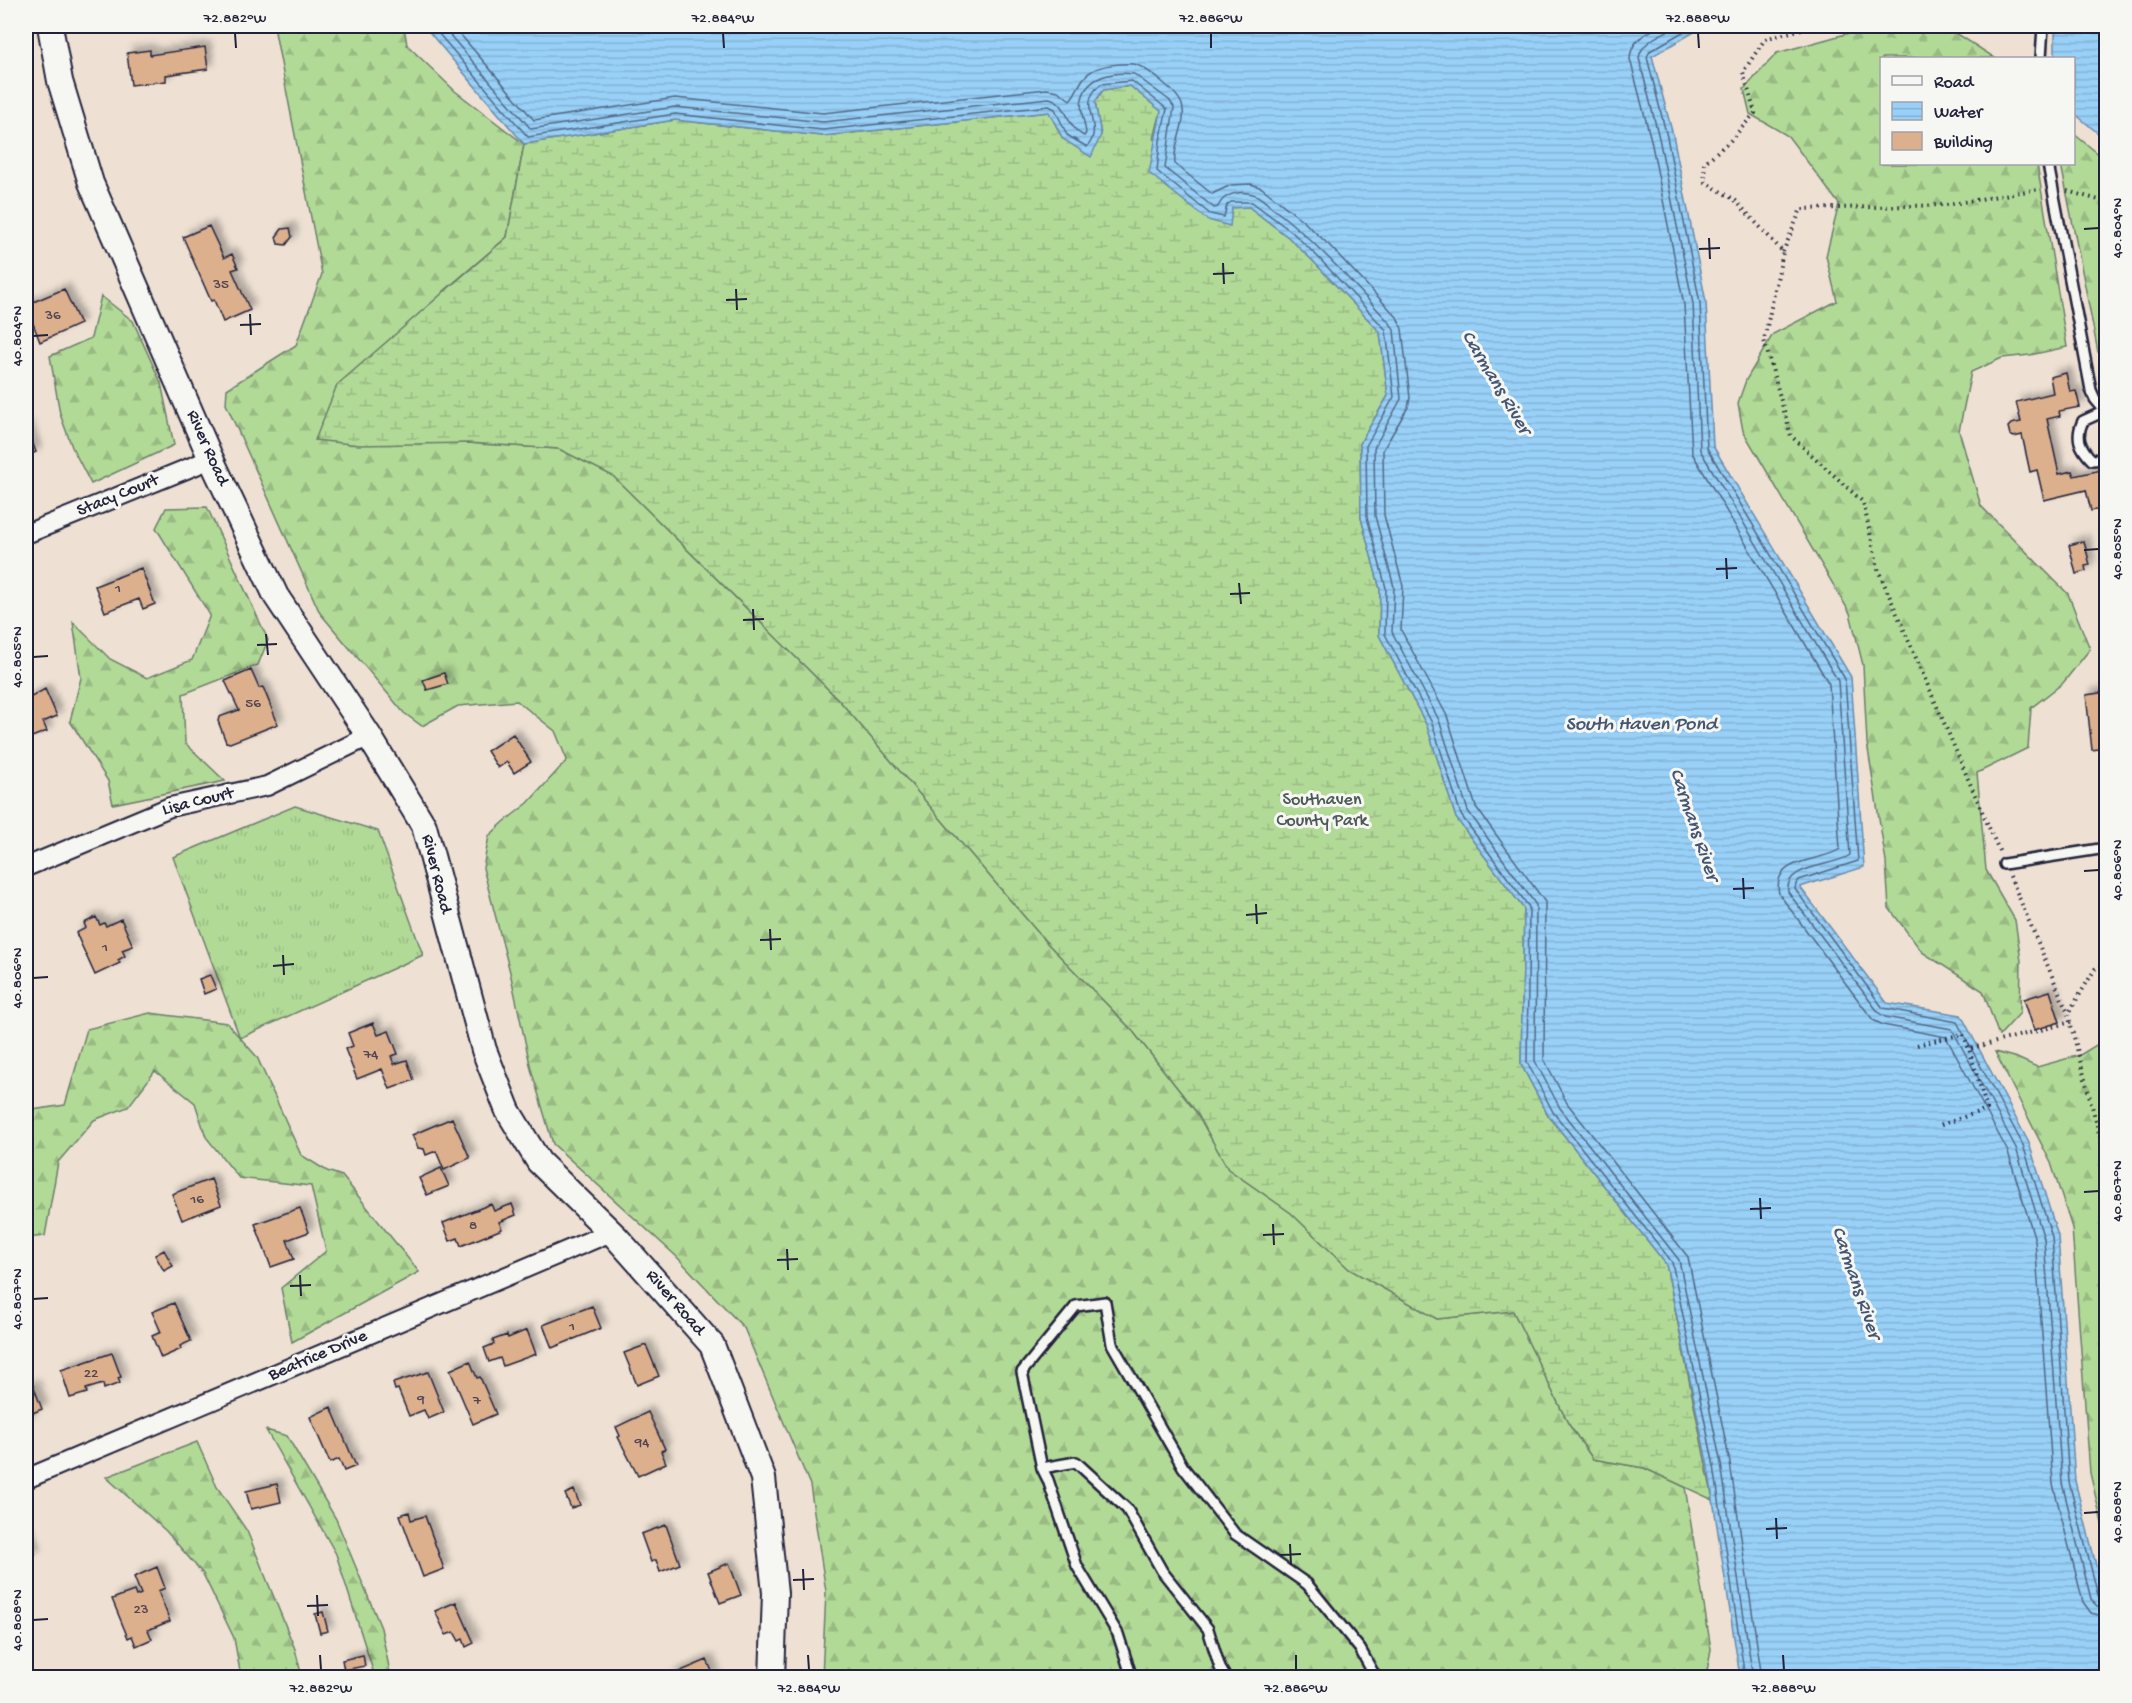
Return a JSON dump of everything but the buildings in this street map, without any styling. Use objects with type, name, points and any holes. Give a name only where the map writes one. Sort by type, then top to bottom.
[{"type":"street","name":"River Road","points":[[50,26],[60,81],[91,183],[211,459],[276,596],[369,736],[424,826],[484,1050],[508,1111],[538,1162],[611,1232],[712,1346],[763,1478],[775,1593],[772,1677]]},
{"type":"street","name":"Stacy Court","points":[[26,534],[211,459]]},
{"type":"street","name":"Lisa Court","points":[[26,867],[170,807],[267,786],[369,736]]},
{"type":"street","name":"Beatrice Drive","points":[[26,1479],[611,1232]]},
{"type":"lane","points":[[2042,57],[2043,26]]},
{"type":"lane","points":[[2048,165],[2091,390],[2095,399],[2106,411],[2083,421],[2079,429],[2079,440],[2083,451],[2092,460],[2106,459]]},
{"type":"lane","points":[[2004,864],[2106,848]]},
{"type":"lane","points":[[1132,1677],[1118,1634],[1077,1566],[1042,1468],[1023,1372],[1076,1306],[1105,1302],[1112,1344],[1183,1467],[1235,1534],[1306,1584],[1360,1650],[1376,1677]]},
{"type":"lane","points":[[1042,1468],[1076,1461],[1126,1509],[1162,1571],[1208,1629],[1226,1677]]},
{"type":"path","points":[[1783,252],[1735,200],[1705,182],[1704,162],[1730,141],[1755,113],[1743,72],[1765,39],[1813,26]]},
{"type":"path","points":[[2106,202],[2052,187],[1946,205],[1801,209],[1783,252],[1764,340],[1791,436],[1863,502],[1879,572],[2071,1022],[2106,1160]]},
{"type":"path","points":[[2068,1014],[2095,969],[2106,962]]},
{"type":"path","points":[[1969,1049],[2071,1022]]},
{"type":"path","points":[[1917,1045],[1963,1034],[1969,1049],[1987,1109],[1941,1125]]},
{"type":"green space","points":[[277,26],[404,26],[407,45],[455,91],[524,144],[507,237],[444,291],[468,443],[559,449],[613,476],[839,700],[1047,943],[1132,1030],[1197,1113],[1228,1169],[1291,1213],[1349,1269],[1437,1319],[1513,1311],[1568,1423],[1593,1459],[1644,1468],[1685,1487],[1711,1649],[1706,1677],[822,1677],[826,1592],[810,1485],[744,1328],[676,1256],[553,1144],[531,1069],[510,972],[483,868],[489,836],[528,803],[567,760],[555,731],[517,701],[458,706],[422,726],[404,713],[320,613],[226,404],[227,389],[296,345],[322,274],[275,32]]},
{"type":"green space","points":[[1860,30],[1953,31],[1993,57],[1880,57],[1880,165],[2037,165],[2067,347],[2002,358],[1971,372],[1959,431],[1981,506],[2068,594],[2090,649],[2063,683],[2031,708],[2028,748],[1977,773],[1986,870],[2015,920],[2021,961],[2020,1013],[1999,1036],[1983,991],[1922,952],[1889,908],[1886,862],[1867,743],[1863,665],[1850,613],[1743,431],[1738,403],[1746,380],[1773,334],[1837,301],[1826,256],[1839,204],[1788,136],[1750,114],[1744,89],[1777,53]]},
{"type":"green space","name":"Southaven County Park","points":[[1130,86],[1161,111],[1154,139],[1232,207],[1249,207],[1288,237],[1380,332],[1388,396],[1360,443],[1361,518],[1380,589],[1379,635],[1427,726],[1456,818],[1524,909],[1521,1064],[1548,1115],[1666,1264],[1713,1500],[1644,1468],[1593,1459],[1568,1423],[1513,1311],[1437,1319],[1349,1269],[1291,1213],[1228,1169],[1197,1113],[1132,1030],[1047,943],[839,700],[613,476],[559,449],[468,443],[360,445],[315,440],[337,385],[507,237],[524,144],[675,120],[823,136],[1049,112],[1063,139],[1101,135],[1095,102],[1103,90]]},
{"type":"green space","points":[[2075,135],[2106,160],[2106,356],[2098,352],[2061,165],[2075,165]]},
{"type":"green space","points":[[101,296],[133,321],[161,383],[174,445],[91,484],[72,447],[60,414],[50,356],[91,338]]},
{"type":"green space","points":[[207,507],[268,640],[258,665],[183,694],[185,743],[225,781],[113,804],[108,781],[70,721],[81,678],[73,622],[110,659],[147,678],[192,660],[210,615],[156,528],[166,508]]},
{"type":"green space","points":[[295,806],[378,831],[423,955],[240,1038],[173,857]]},
{"type":"green space","points":[[150,1013],[227,1023],[257,1057],[301,1155],[327,1171],[342,1176],[419,1272],[292,1342],[281,1288],[326,1251],[311,1186],[239,1178],[206,1137],[195,1103],[155,1071],[128,1107],[94,1120],[58,1162],[45,1236],[26,1238],[26,1111],[65,1105],[87,1029]]},
{"type":"green space","points":[[2106,1039],[2106,1540],[2090,1473],[2072,1228],[2051,1163],[1995,1052],[2037,1067],[2080,1055]]},
{"type":"green space","points":[[266,1430],[287,1436],[336,1519],[381,1628],[391,1677],[375,1677],[336,1554]]},
{"type":"green space","points":[[197,1442],[217,1487],[247,1531],[295,1649],[302,1677],[241,1677],[234,1638],[203,1574],[166,1531],[106,1477]]},
{"type":"water","name":"South Haven Pond","points":[[424,26],[1705,26],[1652,56],[1673,135],[1706,302],[1713,446],[1851,677],[1864,867],[1800,887],[1887,1003],[1961,1015],[2029,1143],[2058,1236],[2075,1481],[2106,1605],[2106,1677],[1740,1677],[1708,1467],[1666,1264],[1548,1115],[1521,1064],[1524,909],[1456,818],[1427,726],[1379,635],[1380,589],[1361,518],[1360,443],[1388,396],[1380,332],[1288,237],[1249,207],[1232,208],[1230,226],[1208,220],[1149,173],[1161,111],[1130,86],[1103,90],[1095,102],[1101,135],[1091,157],[1063,139],[1049,112],[823,136],[675,120],[524,144]]},
{"type":"water","points":[[2055,26],[2106,26],[2106,140],[2075,114],[2075,57],[2055,57]]},
{"type":"water label","name":"Carmans River","points":[[1495,383]]},
{"type":"water label","name":"Carmans River","points":[[1693,825]]},
{"type":"water label","name":"Carmans River","points":[[1855,1283]]}]
